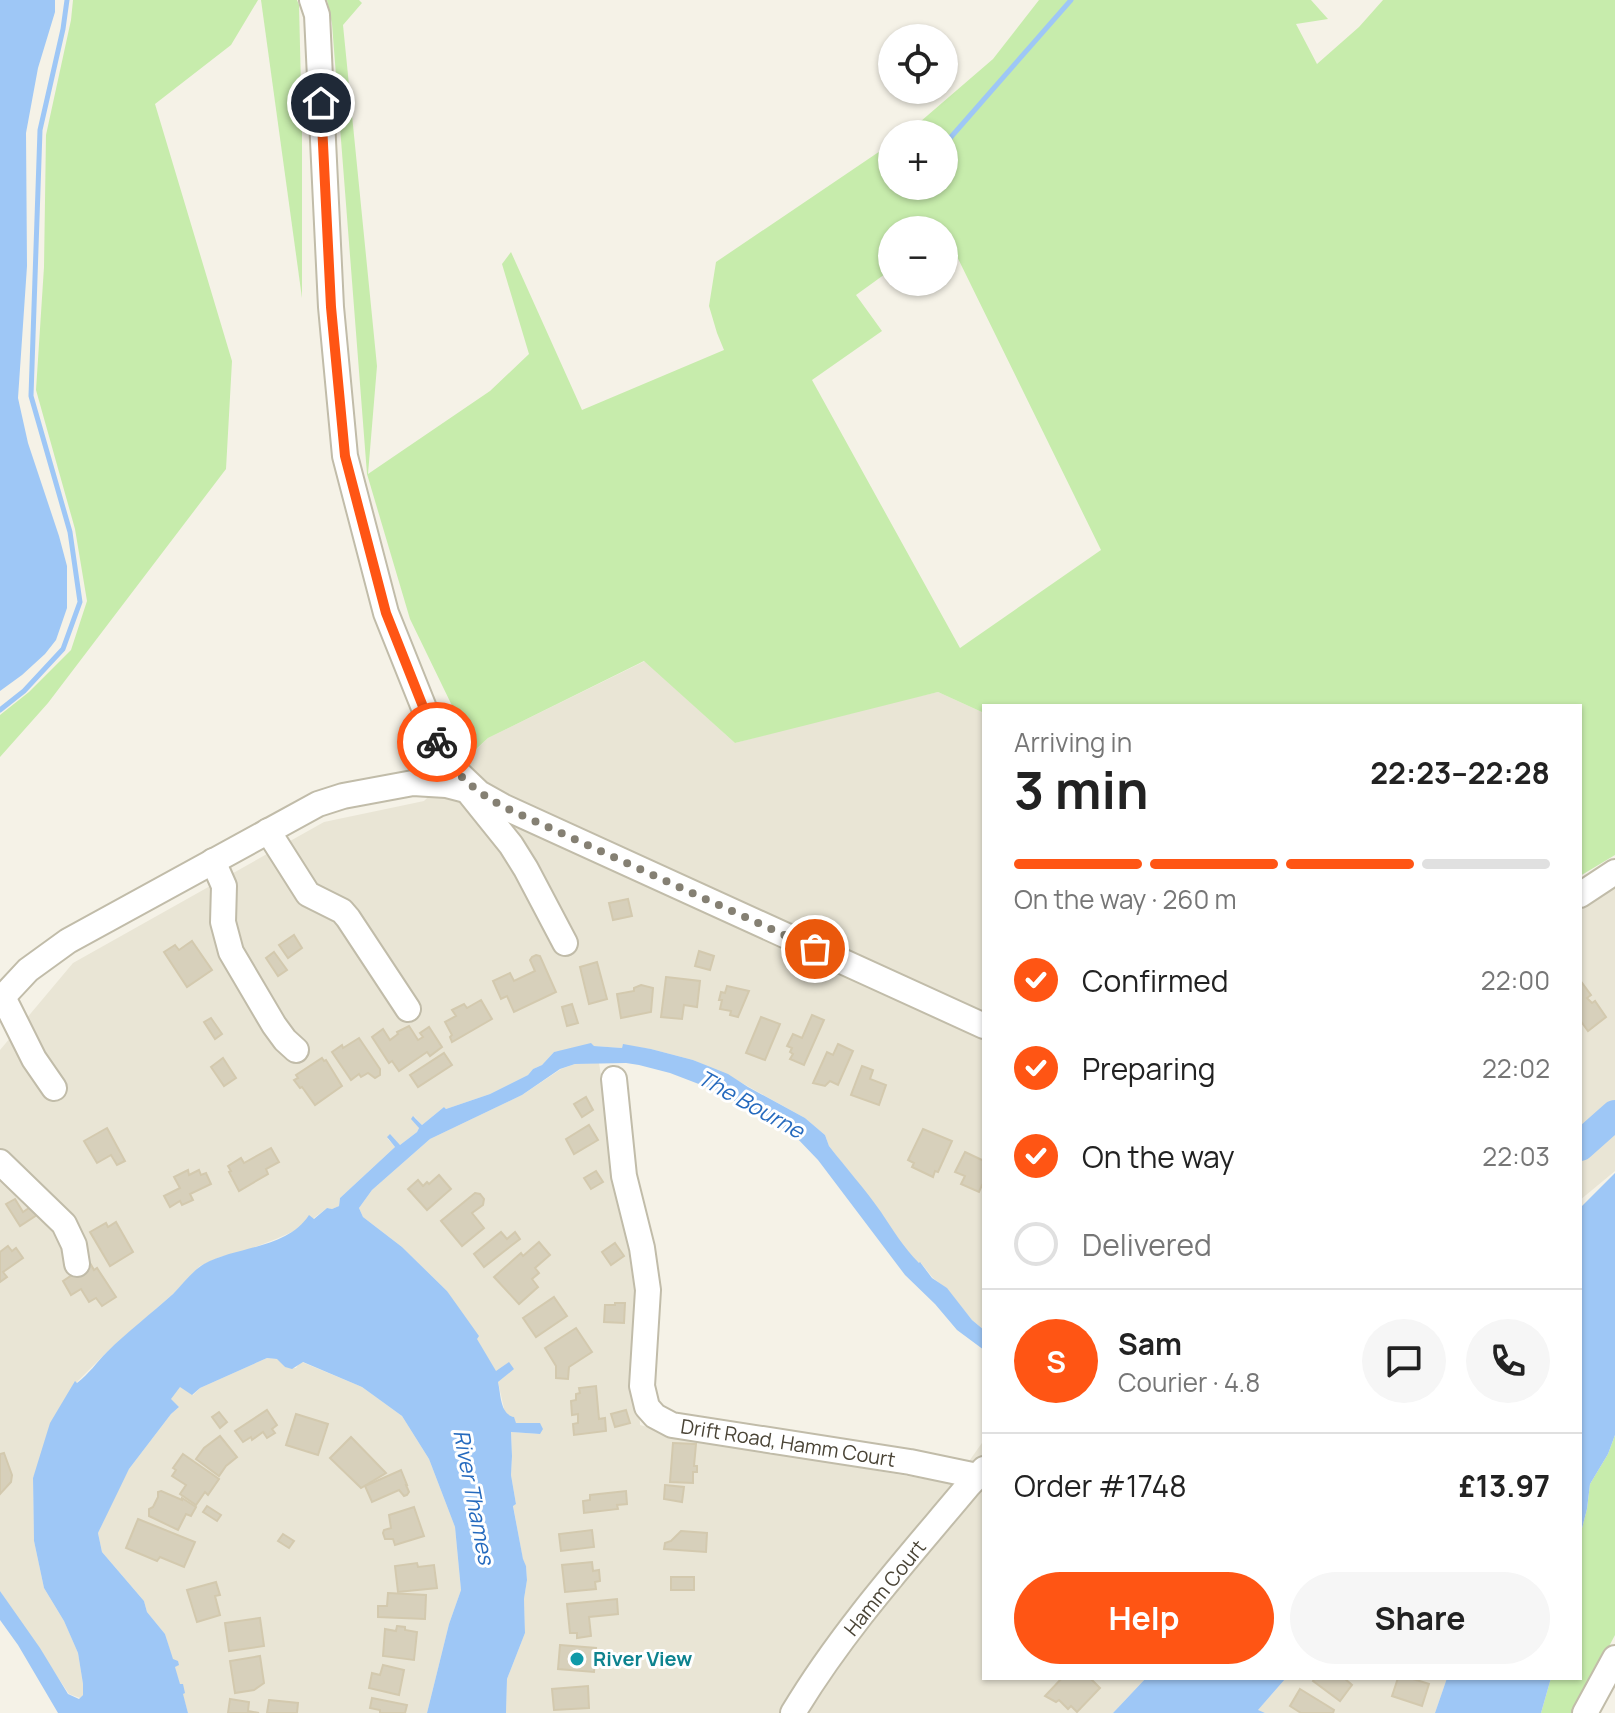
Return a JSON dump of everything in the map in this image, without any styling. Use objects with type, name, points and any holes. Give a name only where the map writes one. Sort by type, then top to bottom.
[{"type":"street","points":[[312,0],[317,15],[331,307],[345,456],[386,613],[437,741],[511,845],[565,943]]},
{"type":"street","points":[[413,783],[427,766],[437,741]]},
{"type":"street","points":[[54,1088],[34,1059],[1,998],[28,970],[68,941],[318,804],[343,796],[413,783],[446,785],[473,792],[982,1025]]},
{"type":"street","points":[[268,831],[308,894],[342,911],[348,918],[408,1009]]},
{"type":"street","points":[[213,861],[224,886],[223,922],[231,952],[274,1025],[296,1050]]},
{"type":"street","points":[[1582,894],[1615,872]]},
{"type":"street","name":"Drift Road, Hamm Court","points":[[614,1079],[624,1176],[639,1235],[648,1290],[642,1386],[647,1407],[655,1416],[672,1425],[980,1472]]},
{"type":"street","points":[[0,1162],[64,1224],[74,1245],[77,1264]]},
{"type":"street","name":"Hamm Court","points":[[793,1713],[831,1656],[883,1588],[980,1472]]},
{"type":"street","points":[[1585,1713],[1615,1658]]},
{"type":"shaded area","points":[[645,661],[735,743],[938,692],[982,712],[982,1328],[947,1289],[909,1254],[829,1146],[825,1135],[805,1118],[693,1060],[623,1045],[622,1048],[594,1046],[554,1052],[528,1075],[490,1094],[446,1109],[444,1107],[422,1125],[414,1116],[419,1128],[417,1132],[400,1145],[387,1138],[395,1147],[340,1198],[339,1206],[327,1208],[301,1228],[276,1239],[200,1266],[76,1383],[33,1478],[34,1541],[44,1588],[64,1621],[78,1653],[83,1695],[80,1698],[69,1694],[0,1591],[0,1050],[73,963],[324,822],[424,801],[488,738]]},
{"type":"shaded area","points":[[1615,884],[1615,1171],[1582,1198],[1582,906]]},
{"type":"shaded area","points":[[599,1063],[635,1293],[640,1425],[683,1437],[953,1484],[982,1443],[982,1680],[1144,1680],[1113,1713],[506,1713],[507,1679],[525,1633],[527,1580],[513,1505],[516,1504],[511,1475],[511,1432],[539,1434],[540,1423],[516,1423],[505,1413],[498,1382],[514,1368],[496,1372],[447,1291],[402,1247],[363,1217],[359,1208],[372,1190],[430,1139],[522,1095],[561,1069],[575,1064]]},
{"type":"shaded area","points":[[267,1358],[278,1359],[285,1367],[296,1368],[302,1362],[362,1387],[402,1416],[429,1459],[455,1527],[461,1590],[449,1624],[427,1713],[188,1713],[165,1634],[147,1612],[144,1601],[102,1552],[98,1533],[115,1496],[129,1469],[179,1407],[170,1399],[180,1386],[193,1395],[200,1388]]},
{"type":"shaded area","points":[[1284,1680],[1446,1680],[1435,1713],[1257,1711]]},
{"type":"green space","points":[[73,0],[258,0],[231,45],[155,104],[232,361],[226,469],[48,703],[0,757],[0,715],[29,692],[71,650],[87,601],[75,529],[36,390],[44,267],[46,135]]},
{"type":"green space","points":[[261,0],[297,0],[299,5],[302,298]]},
{"type":"green space","points":[[327,0],[359,0],[362,3],[343,25],[377,366],[368,474],[490,391],[529,354],[502,264],[511,252],[582,410],[724,350],[709,306],[716,262],[878,152],[878,200],[958,200],[958,120],[922,120],[941,104],[958,104],[958,89],[993,59],[1039,0],[1311,0],[1328,19],[1296,24],[1317,64],[1359,27],[1383,0],[1615,0],[1615,855],[1582,875],[1582,704],[982,704],[982,712],[938,692],[735,743],[644,661],[488,738],[474,751],[410,619],[367,474],[332,24]],"holes":[[[878,216],[958,216],[958,259],[1101,550],[960,648],[812,380],[882,331],[856,295],[878,279]]]},
{"type":"green space","points":[[1615,1435],[1615,1635],[1574,1713],[1541,1713],[1550,1680],[1582,1680],[1582,1528],[1590,1484]]},
{"type":"water","points":[[0,0],[55,0],[55,12],[38,68],[26,133],[27,266],[18,398],[28,443],[67,566],[67,608],[56,640],[45,654],[0,691]]},
{"type":"water","name":"River Thames","points":[[591,1043],[594,1046],[622,1048],[623,1044],[693,1060],[728,1074],[805,1118],[825,1135],[829,1146],[875,1203],[908,1251],[932,1278],[947,1288],[982,1328],[982,1349],[957,1330],[905,1275],[818,1160],[794,1135],[717,1091],[670,1073],[626,1063],[575,1064],[560,1069],[522,1095],[430,1139],[372,1190],[359,1208],[363,1217],[402,1247],[447,1291],[479,1336],[477,1339],[496,1371],[509,1362],[514,1369],[498,1382],[506,1412],[514,1417],[516,1423],[540,1423],[543,1429],[540,1434],[511,1432],[511,1475],[516,1504],[513,1506],[527,1580],[525,1633],[507,1679],[506,1713],[427,1713],[449,1624],[461,1590],[455,1527],[429,1459],[402,1416],[362,1387],[303,1362],[292,1369],[277,1359],[267,1358],[200,1388],[192,1395],[180,1387],[171,1399],[179,1407],[129,1469],[98,1533],[102,1552],[144,1601],[147,1612],[165,1634],[173,1659],[178,1661],[179,1665],[175,1667],[180,1684],[183,1684],[188,1713],[58,1713],[0,1620],[0,1591],[68,1694],[79,1699],[83,1695],[83,1684],[78,1653],[64,1621],[44,1588],[34,1541],[33,1478],[50,1423],[75,1381],[77,1383],[115,1344],[204,1264],[275,1241],[300,1226],[309,1215],[314,1219],[327,1208],[339,1206],[340,1198],[395,1147],[387,1137],[390,1134],[400,1145],[417,1132],[419,1128],[411,1119],[413,1116],[422,1125],[444,1107],[446,1109],[490,1094],[528,1075],[554,1052]]},
{"type":"water","points":[[1615,1173],[1615,1435],[1590,1484],[1582,1528],[1582,1206]]},
{"type":"water","points":[[1144,1680],[1284,1680],[1258,1710],[1265,1713],[1113,1713]]},
{"type":"water","points":[[1446,1680],[1550,1680],[1541,1713],[1435,1713]]},
{"type":"building","points":[[628,899],[632,916],[613,920],[609,903]]},
{"type":"building","points":[[294,935],[302,948],[288,958],[279,945]]},
{"type":"building","points":[[192,941],[212,970],[187,987],[164,952],[175,945],[179,950]]},
{"type":"building","points":[[699,951],[714,956],[710,970],[695,966]]},
{"type":"building","points":[[274,952],[287,970],[278,976],[266,958]]},
{"type":"building","points":[[536,955],[540,956],[556,992],[514,1012],[507,996],[501,999],[493,981],[510,973],[514,981],[535,971],[530,960]]},
{"type":"building","points":[[597,962],[607,999],[589,1004],[580,967]]},
{"type":"building","points":[[666,977],[700,981],[697,1007],[684,1005],[682,1019],[661,1017]]},
{"type":"building","points":[[1582,983],[1591,995],[1587,998],[1592,1003],[1595,1001],[1606,1017],[1588,1031],[1582,1023]]},
{"type":"building","points":[[641,985],[653,988],[651,1012],[621,1018],[617,994],[634,991]]},
{"type":"building","points":[[727,986],[749,991],[738,1017],[730,1015],[731,1011],[720,1009],[721,992],[725,993]]},
{"type":"building","points":[[481,1000],[492,1019],[452,1042],[445,1022],[456,1016],[452,1010],[464,1004],[467,1008]]},
{"type":"building","points":[[572,1004],[578,1023],[567,1026],[562,1007]]},
{"type":"building","points":[[812,1015],[824,1020],[804,1065],[790,1059],[792,1048],[787,1046],[793,1034],[802,1038]]},
{"type":"building","points":[[761,1017],[780,1024],[765,1060],[746,1053]]},
{"type":"building","points":[[211,1018],[222,1034],[215,1039],[204,1022]]},
{"type":"building","points":[[409,1026],[418,1040],[423,1037],[420,1033],[429,1027],[442,1047],[430,1056],[427,1052],[399,1071],[392,1061],[389,1063],[372,1037],[383,1029],[390,1040]]},
{"type":"building","points":[[359,1038],[380,1069],[380,1075],[375,1078],[368,1073],[361,1077],[359,1074],[351,1080],[332,1052]]},
{"type":"building","points":[[838,1044],[853,1051],[838,1085],[830,1081],[825,1086],[813,1083],[827,1052],[833,1055]]},
{"type":"building","points":[[444,1053],[452,1065],[418,1087],[410,1075]]},
{"type":"building","points":[[223,1058],[236,1078],[224,1086],[211,1067]]},
{"type":"building","points":[[322,1058],[342,1086],[315,1105],[294,1080],[298,1078],[296,1075]]},
{"type":"building","points":[[862,1066],[873,1070],[870,1079],[886,1085],[879,1105],[851,1095]]},
{"type":"building","points":[[586,1097],[593,1110],[582,1117],[574,1104]]},
{"type":"building","points":[[589,1125],[598,1140],[574,1154],[566,1139]]},
{"type":"building","points":[[107,1128],[125,1161],[117,1165],[111,1155],[97,1163],[84,1141]]},
{"type":"building","points":[[923,1129],[952,1141],[933,1177],[912,1167],[914,1163],[908,1160]]},
{"type":"building","points":[[271,1148],[279,1162],[266,1169],[268,1174],[239,1191],[228,1166],[241,1158],[244,1163]]},
{"type":"building","points":[[965,1152],[982,1160],[979,1192],[961,1184],[965,1176],[955,1172]]},
{"type":"building","points":[[188,1170],[189,1175],[199,1170],[201,1175],[206,1173],[211,1184],[190,1194],[193,1200],[182,1205],[180,1201],[170,1207],[164,1196],[180,1188],[174,1177]]},
{"type":"building","points":[[596,1171],[603,1182],[591,1189],[584,1178]]},
{"type":"building","points":[[439,1175],[451,1189],[427,1210],[408,1189],[418,1180],[423,1186],[427,1182],[429,1184]]},
{"type":"building","points":[[475,1193],[484,1199],[483,1205],[472,1213],[484,1228],[462,1246],[441,1221]]},
{"type":"building","points":[[15,1199],[23,1212],[32,1206],[37,1215],[20,1226],[6,1204]]},
{"type":"building","points":[[116,1222],[133,1252],[110,1266],[90,1232],[106,1223],[108,1227]]},
{"type":"building","points":[[501,1232],[507,1239],[515,1232],[520,1239],[484,1267],[474,1254]]},
{"type":"building","points":[[539,1242],[550,1255],[535,1268],[539,1273],[532,1279],[538,1287],[519,1304],[494,1277]]},
{"type":"building","points":[[615,1243],[624,1256],[611,1265],[602,1252]]},
{"type":"building","points":[[8,1246],[12,1251],[16,1248],[23,1258],[3,1272],[7,1277],[0,1282],[0,1252]]},
{"type":"building","points":[[90,1263],[94,1270],[97,1268],[116,1297],[102,1306],[96,1298],[89,1302],[81,1289],[71,1295],[63,1281]]},
{"type":"building","points":[[554,1297],[567,1316],[536,1337],[523,1318]]},
{"type":"building","points":[[625,1303],[624,1323],[604,1322],[605,1305]]},
{"type":"building","points":[[576,1328],[592,1352],[569,1367],[568,1379],[556,1378],[556,1366],[545,1348]]},
{"type":"building","points":[[596,1386],[599,1419],[605,1418],[606,1431],[574,1435],[573,1424],[578,1423],[578,1414],[572,1415],[571,1401],[576,1400],[579,1388]]},
{"type":"building","points":[[267,1410],[277,1425],[272,1429],[275,1433],[267,1438],[263,1432],[243,1442],[235,1431]]},
{"type":"building","points":[[626,1410],[630,1423],[615,1427],[611,1414]]},
{"type":"building","points":[[219,1412],[227,1422],[220,1428],[212,1417]]},
{"type":"building","points":[[296,1414],[328,1424],[318,1455],[286,1445]]},
{"type":"building","points":[[220,1436],[237,1457],[219,1476],[196,1459],[204,1448]]},
{"type":"building","points":[[351,1437],[386,1473],[361,1488],[330,1458]]},
{"type":"building","points":[[673,1443],[696,1444],[694,1466],[697,1466],[697,1472],[693,1472],[693,1483],[670,1482]]},
{"type":"building","points":[[4,1453],[12,1475],[11,1482],[0,1494],[0,1454]]},
{"type":"building","points":[[183,1454],[219,1479],[196,1505],[180,1494],[186,1485],[172,1476],[176,1470],[173,1468]]},
{"type":"building","points":[[401,1470],[409,1492],[407,1495],[404,1496],[399,1490],[372,1502],[365,1486]]},
{"type":"building","points":[[665,1485],[684,1487],[682,1502],[664,1499]]},
{"type":"building","points":[[161,1491],[196,1507],[191,1516],[186,1514],[178,1530],[149,1516],[149,1509]]},
{"type":"building","points":[[626,1491],[627,1504],[617,1505],[618,1509],[584,1513],[583,1501],[590,1500],[590,1495]]},
{"type":"building","points":[[207,1506],[221,1515],[217,1521],[203,1512]]},
{"type":"building","points":[[414,1507],[424,1536],[395,1545],[393,1539],[385,1539],[384,1530],[391,1528],[389,1515]]},
{"type":"building","points":[[138,1519],[195,1542],[184,1567],[160,1557],[157,1561],[126,1548]]},
{"type":"building","points":[[592,1530],[594,1547],[561,1551],[559,1534]]},
{"type":"building","points":[[681,1531],[707,1533],[706,1552],[664,1549],[665,1543]]},
{"type":"building","points":[[283,1534],[294,1541],[289,1548],[278,1541]]},
{"type":"building","points":[[592,1562],[593,1571],[599,1570],[600,1581],[595,1582],[596,1589],[565,1592],[562,1565]]},
{"type":"building","points":[[417,1563],[418,1567],[434,1565],[437,1588],[398,1592],[395,1566]]},
{"type":"building","points":[[671,1577],[694,1577],[694,1590],[671,1590]]},
{"type":"building","points":[[216,1582],[220,1595],[215,1596],[220,1615],[197,1622],[187,1590]]},
{"type":"building","points":[[388,1593],[426,1595],[425,1619],[378,1617],[378,1606],[387,1606]]},
{"type":"building","points":[[617,1599],[618,1614],[589,1617],[591,1636],[577,1638],[577,1633],[570,1633],[567,1604]]},
{"type":"building","points":[[260,1618],[264,1646],[229,1651],[225,1623]]},
{"type":"building","points":[[397,1626],[417,1632],[414,1660],[383,1656],[385,1629],[396,1631]]},
{"type":"building","name":"River View","points":[[560,1645],[596,1648],[594,1672],[558,1669]]},
{"type":"building","points":[[260,1656],[264,1683],[254,1690],[235,1693],[230,1661]]},
{"type":"building","points":[[383,1665],[404,1670],[399,1695],[369,1688],[372,1673],[380,1675]]},
{"type":"building","points":[[1060,1680],[1092,1680],[1100,1688],[1077,1712],[1071,1706],[1068,1709],[1059,1700],[1056,1702],[1045,1696]]},
{"type":"building","points":[[1346,1680],[1352,1685],[1340,1701],[1313,1681]]},
{"type":"building","points":[[1397,1680],[1429,1684],[1422,1706],[1392,1696]]},
{"type":"building","points":[[588,1686],[589,1708],[554,1710],[552,1689]]},
{"type":"building","points":[[1300,1689],[1334,1710],[1333,1713],[1301,1713],[1290,1706]]},
{"type":"building","points":[[372,1698],[407,1705],[405,1713],[380,1713],[380,1710],[370,1708]]},
{"type":"building","points":[[230,1699],[249,1702],[248,1711],[259,1713],[228,1713]]},
{"type":"building","points":[[269,1700],[298,1703],[297,1713],[267,1713]]},
{"type":"waterway","points":[[0,710],[24,691],[63,649],[80,602],[70,532],[31,396],[40,130],[67,0]]},
{"type":"waterway","points":[[958,129],[1071,0]]},
{"type":"waterway","name":"The Bourne","points":[[1582,1144],[1615,1115]]},
{"type":"way so far","points":[[437,742],[458,773],[479,793],[504,807],[815,949]]},
{"type":"place","name":"River View","points":[[577,1659]]},
{"type":"route","points":[[321,103],[331,307],[345,456],[386,613],[437,742]]}]
